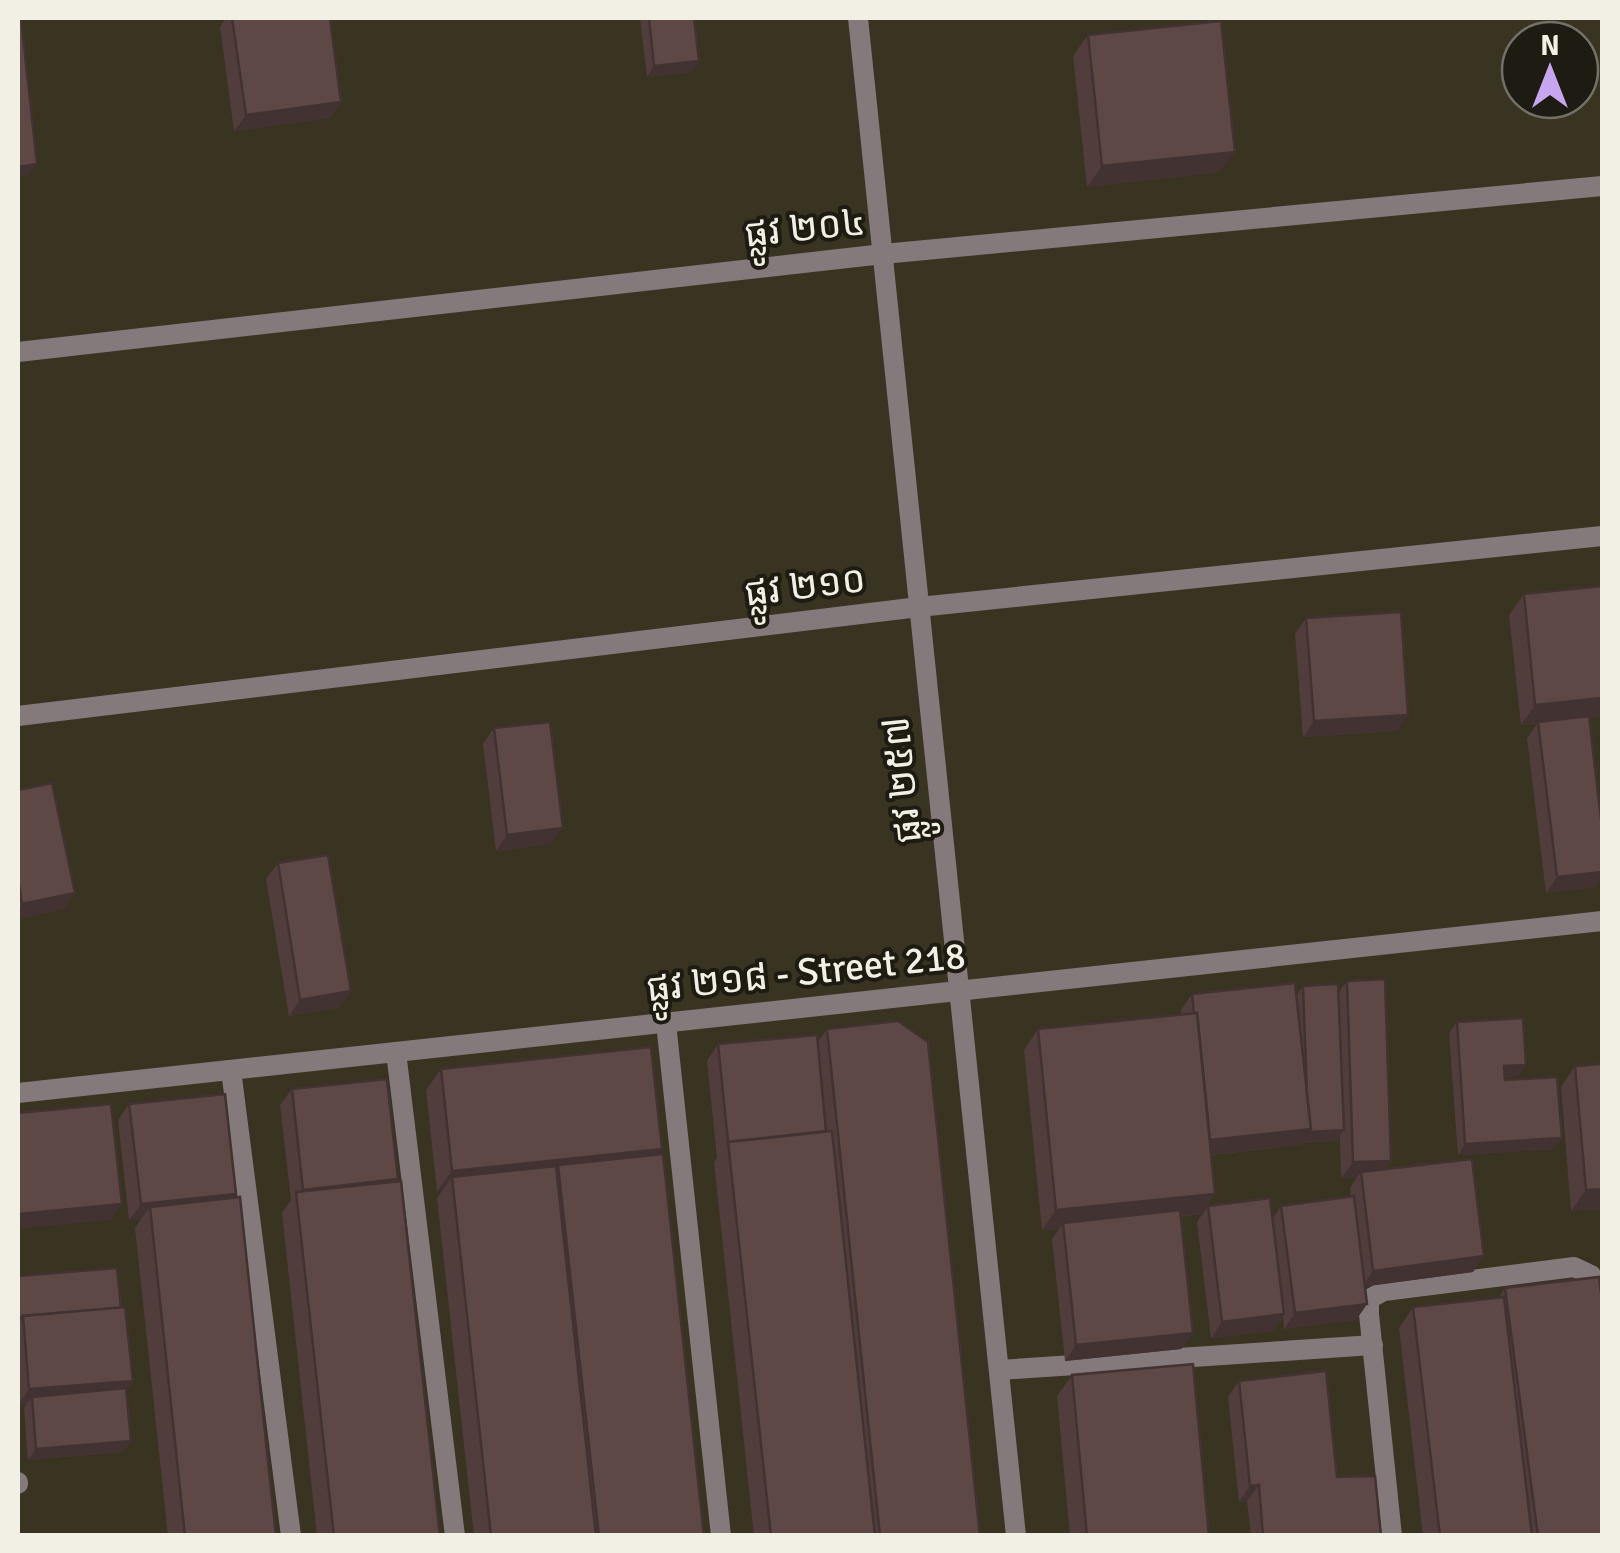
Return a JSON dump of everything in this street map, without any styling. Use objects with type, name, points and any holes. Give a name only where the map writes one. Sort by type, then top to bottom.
[{"type":"street","name":"ផ្លូវ ២៥៧","points":[[858,18],[1016,1536]]},
{"type":"street","name":"ផ្លូវ ២០៤","points":[[18,352],[883,254],[1602,186]]},
{"type":"street","name":"ផ្លូវ ២១០","points":[[18,716],[919,607],[1602,536]]},
{"type":"street","name":"ផ្លូវ ២១៨ - Street 218","points":[[18,1093],[1602,922]]},
{"type":"street","points":[[666,1023],[721,1536]]},
{"type":"street","points":[[396,1052],[456,1536]]},
{"type":"street","points":[[231,1070],[291,1536]]},
{"type":"street","points":[[1392,1536],[1369,1299],[1384,1291],[1574,1266],[1591,1275],[1602,1356]]},
{"type":"street","points":[[998,1370],[1373,1345]]},
{"type":"building","points":[[18,18],[37,164],[18,167]]},
{"type":"building","points":[[232,18],[330,18],[341,102],[246,115]]},
{"type":"building","points":[[649,18],[694,18],[699,61],[654,66]]},
{"type":"building","points":[[1221,21],[1235,152],[1102,166],[1088,35]]},
{"type":"building","points":[[1602,586],[1602,698],[1535,705],[1524,594]]},
{"type":"building","points":[[1401,612],[1408,715],[1314,721],[1306,618]]},
{"type":"building","points":[[1589,716],[1602,828],[1602,872],[1557,877],[1538,722]]},
{"type":"building","points":[[550,722],[563,828],[507,835],[494,728]]},
{"type":"building","points":[[52,783],[75,893],[22,904],[18,878],[18,790]]},
{"type":"building","points":[[328,855],[351,991],[300,1000],[278,863]]},
{"type":"building","points":[[1385,979],[1391,1161],[1353,1162],[1347,981]]},
{"type":"building","points":[[1295,983],[1311,1129],[1210,1140],[1192,994]]},
{"type":"building","points":[[1338,984],[1344,1130],[1309,1132],[1303,986]]},
{"type":"building","points":[[1197,1013],[1215,1194],[1056,1210],[1038,1029]]},
{"type":"building","points":[[1523,1018],[1526,1065],[1504,1066],[1505,1080],[1557,1077],[1562,1138],[1465,1144],[1457,1022]]},
{"type":"building","points":[[898,1021],[928,1042],[980,1536],[880,1536],[827,1029]]},
{"type":"building","points":[[817,1035],[826,1131],[728,1142],[718,1044]]},
{"type":"building","points":[[651,1047],[662,1149],[452,1171],[441,1069]]},
{"type":"building","points":[[1602,1064],[1602,1189],[1586,1190],[1575,1066]]},
{"type":"building","points":[[387,1079],[398,1179],[303,1190],[292,1089]]},
{"type":"building","points":[[225,1094],[236,1194],[141,1204],[129,1104]]},
{"type":"building","points":[[111,1104],[122,1204],[19,1214],[18,1113]]},
{"type":"building","points":[[832,1131],[875,1536],[771,1536],[728,1142]]},
{"type":"building","points":[[663,1154],[704,1536],[599,1536],[558,1165]]},
{"type":"building","points":[[1472,1159],[1484,1256],[1373,1271],[1361,1172]]},
{"type":"building","points":[[556,1166],[596,1536],[491,1536],[452,1177]]},
{"type":"building","points":[[401,1181],[440,1536],[334,1536],[296,1192]]},
{"type":"building","points":[[1354,1196],[1367,1304],[1295,1313],[1281,1206]]},
{"type":"building","points":[[240,1197],[276,1536],[185,1536],[150,1207]]},
{"type":"building","points":[[1270,1198],[1284,1314],[1222,1322],[1208,1206]]},
{"type":"building","points":[[1180,1210],[1193,1333],[1076,1345],[1063,1223]]},
{"type":"building","points":[[117,1268],[121,1308],[23,1316],[19,1320],[18,1276]]},
{"type":"building","points":[[1599,1277],[1602,1536],[1538,1536],[1505,1288]]},
{"type":"building","points":[[1504,1297],[1532,1536],[1440,1536],[1413,1307]]},
{"type":"building","points":[[125,1307],[133,1381],[29,1389],[23,1316]]},
{"type":"building","points":[[1193,1364],[1209,1536],[1087,1536],[1072,1375]]},
{"type":"building","points":[[1326,1371],[1337,1477],[1375,1476],[1381,1536],[1263,1536],[1259,1485],[1250,1486],[1239,1381]]},
{"type":"building","points":[[126,1388],[131,1441],[36,1449],[32,1397]]}]
